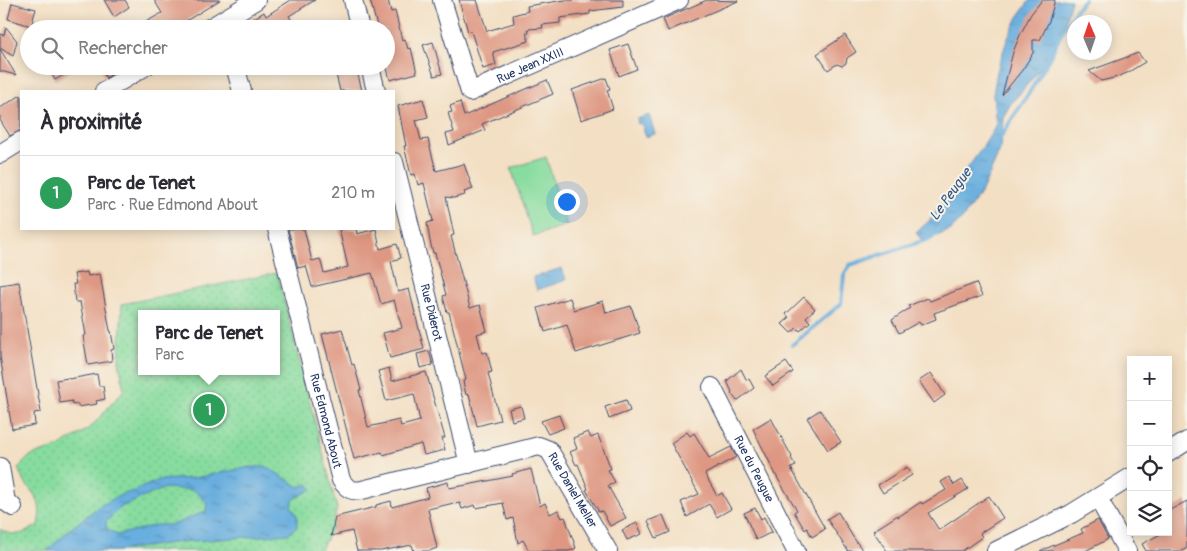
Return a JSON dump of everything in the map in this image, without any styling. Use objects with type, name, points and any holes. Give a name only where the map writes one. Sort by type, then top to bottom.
[{"type":"street","points":[[229,20],[256,0]]},
{"type":"street","points":[[353,0],[358,20]]},
{"type":"street","name":"Rue Jean XXIII","points":[[442,0],[470,92],[679,0]]},
{"type":"street","points":[[106,90],[131,75]]},
{"type":"street","points":[[238,75],[242,90]]},
{"type":"street","points":[[372,75],[376,90]]},
{"type":"street","points":[[0,154],[20,142]]},
{"type":"street","name":"Rue Diderot","points":[[395,166],[469,464]]},
{"type":"street","name":"Rue Edmond About","points":[[277,230],[341,480],[346,488],[355,491],[362,490],[469,464]]},
{"type":"street","name":"Rue du Peugue","points":[[712,387],[796,551]]},
{"type":"street","points":[[1172,450],[1187,441]]},
{"type":"street","name":"Rue Daniel Meller","points":[[469,464],[540,446],[549,450],[608,551]]},
{"type":"street","points":[[0,468],[6,502],[13,507]]},
{"type":"street","points":[[996,551],[1033,534],[1127,480]]},
{"type":"street","points":[[1098,498],[1126,551]]},
{"type":"green space","points":[[546,157],[567,225],[533,236],[511,168]]},
{"type":"green space","points":[[277,273],[337,508],[333,526],[320,551],[0,551],[0,529],[5,532],[19,534],[38,525],[40,514],[37,500],[18,468],[30,456],[58,447],[90,428],[124,390],[119,361],[122,304]]},
{"type":"water","points":[[1030,0],[1071,0],[1065,22],[1049,59],[1010,105],[1003,117],[1001,148],[983,189],[963,218],[951,230],[932,238],[921,239],[916,233],[931,219],[996,126],[993,95],[997,71],[1007,40],[1018,17]]},
{"type":"water","points":[[649,115],[655,134],[646,137],[641,123],[638,124],[637,119]]},
{"type":"water","points":[[562,268],[566,280],[537,290],[533,277]]},
{"type":"water","points":[[250,467],[267,467],[299,487],[308,484],[312,489],[294,499],[291,506],[297,515],[297,526],[289,534],[179,542],[116,551],[47,551],[69,530],[98,507],[121,495],[159,480],[194,478]],"holes":[[[165,488],[194,490],[207,503],[206,511],[173,525],[157,525],[117,535],[106,528],[106,522],[121,507]]]},
{"type":"building","points":[[104,0],[125,0],[129,7],[114,17]]},
{"type":"building","points":[[154,0],[220,0],[188,20],[149,20],[162,13]]},
{"type":"building","points":[[291,0],[315,0],[289,16],[290,20],[251,20],[264,12],[266,16]]},
{"type":"building","points":[[370,0],[388,0],[391,12],[395,11],[402,40],[405,39],[408,49],[411,48],[417,73],[390,80],[389,75],[395,75],[395,20],[375,20]]},
{"type":"building","points":[[459,0],[477,0],[487,31],[514,23],[513,15],[528,11],[527,6],[565,0],[623,0],[623,7],[590,11],[590,14],[560,18],[560,23],[542,25],[543,28],[528,29],[529,33],[526,33],[529,41],[493,52],[496,65],[483,69],[471,31],[468,32]]},
{"type":"building","points":[[707,0],[738,1],[668,31],[663,19]]},
{"type":"building","points":[[1042,0],[1055,0],[1049,21],[1040,40],[1033,40],[1033,53],[1023,69],[1002,95],[1013,52],[1020,35],[1031,14]]},
{"type":"building","points":[[12,3],[36,9],[33,20],[20,20],[20,23],[8,19]]},
{"type":"building","points":[[6,27],[17,41],[13,56],[0,48],[0,34],[4,35]]},
{"type":"building","points":[[845,35],[856,52],[847,58],[846,63],[842,66],[837,64],[828,70],[817,54]]},
{"type":"building","points":[[433,42],[442,74],[434,76],[423,45]]},
{"type":"building","points":[[628,44],[637,69],[619,76],[610,50]]},
{"type":"building","points":[[0,49],[16,75],[0,71]]},
{"type":"building","points":[[1138,53],[1145,62],[1127,73],[1114,78],[1101,81],[1089,71]]},
{"type":"building","points":[[52,75],[64,75],[55,80]]},
{"type":"building","points":[[336,75],[358,75],[362,90],[340,90]]},
{"type":"building","points":[[606,78],[610,89],[607,90],[613,109],[581,120],[572,90]]},
{"type":"building","points":[[547,80],[553,94],[482,124],[485,130],[449,145],[446,134],[454,132],[448,113],[452,112],[450,106],[460,102],[464,116]]},
{"type":"building","points":[[20,96],[20,131],[10,136],[0,120],[0,108]]},
{"type":"building","points":[[423,99],[428,117],[416,120],[421,140],[428,139],[436,171],[464,164],[473,189],[464,192],[465,195],[454,198],[446,197],[454,235],[451,236],[470,308],[480,305],[487,331],[477,334],[482,353],[487,352],[492,372],[488,373],[500,420],[477,426],[469,394],[466,395],[463,381],[466,380],[449,312],[447,312],[443,296],[446,295],[430,241],[427,223],[433,221],[424,183],[418,185],[415,174],[411,175],[404,146],[406,146],[398,106]]},
{"type":"building","points":[[288,230],[304,230],[312,261],[320,259],[324,273],[348,267],[339,230],[356,230],[357,234],[376,230],[380,249],[397,244],[401,258],[391,261],[398,292],[409,289],[424,349],[390,358],[383,333],[402,328],[394,300],[381,304],[372,273],[312,287],[306,266],[298,268]]},
{"type":"building","points":[[87,272],[88,276],[100,274],[114,349],[111,350],[112,361],[88,365],[83,336],[86,335],[80,302],[75,302],[73,284],[76,284],[74,274]]},
{"type":"building","points":[[19,282],[41,412],[34,413],[35,425],[12,429],[0,356],[0,285]]},
{"type":"building","points":[[976,283],[982,296],[934,313],[936,319],[921,325],[919,322],[899,333],[892,320],[910,308],[908,306],[928,298],[930,301]]},
{"type":"building","points":[[804,297],[815,309],[806,317],[810,322],[800,331],[797,328],[791,333],[782,324],[789,318],[786,314]]},
{"type":"building","points":[[570,298],[574,310],[603,301],[606,313],[631,306],[640,333],[576,353],[567,325],[545,332],[538,308]]},
{"type":"building","points":[[342,329],[361,390],[359,390],[368,427],[399,420],[401,426],[420,421],[414,394],[386,401],[378,371],[389,368],[392,381],[426,372],[445,438],[442,438],[445,450],[424,455],[421,444],[383,455],[382,452],[354,459],[322,334]]},
{"type":"building","points":[[429,351],[433,365],[420,368],[417,354]]},
{"type":"building","points":[[786,362],[793,372],[773,386],[765,376]]},
{"type":"building","points":[[741,369],[747,381],[749,379],[754,388],[737,401],[731,393],[727,381]]},
{"type":"building","points":[[931,373],[945,395],[934,403],[919,381]]},
{"type":"building","points":[[97,374],[99,386],[103,386],[105,399],[96,401],[97,404],[78,407],[78,404],[72,405],[72,401],[60,403],[56,380]]},
{"type":"building","points":[[626,400],[630,411],[609,419],[605,407]]},
{"type":"building","points":[[521,406],[524,418],[512,421],[509,409]]},
{"type":"building","points":[[820,410],[841,442],[828,450],[807,418]]},
{"type":"building","points":[[559,415],[564,428],[548,434],[541,421]]},
{"type":"building","points":[[771,418],[796,466],[791,468],[825,529],[812,537],[807,528],[805,530],[794,512],[797,510],[778,479],[753,429]]},
{"type":"building","points":[[588,432],[591,438],[598,435],[611,469],[608,470],[615,482],[608,486],[626,518],[610,526],[602,511],[599,512],[586,490],[588,489],[578,464],[576,465],[570,452],[577,449],[573,438]]},
{"type":"building","points":[[687,432],[690,436],[694,433],[709,458],[731,447],[736,457],[705,474],[717,496],[722,493],[731,509],[717,517],[709,504],[687,517],[681,502],[699,494],[671,443]]},
{"type":"building","points":[[907,467],[912,475],[883,493],[878,485]]},
{"type":"building","points":[[531,469],[540,506],[545,503],[550,514],[558,510],[562,518],[565,517],[576,548],[569,551],[529,551],[523,540],[518,543],[513,518],[507,520],[503,503],[476,508],[475,505],[462,509],[460,503],[454,503],[428,509],[437,548],[429,551],[414,551],[412,545],[381,551],[357,551],[352,531],[331,536],[335,517],[376,507],[376,505],[391,501],[392,507],[428,497],[426,488],[448,482],[449,488],[513,476],[512,474]]},
{"type":"building","points":[[949,477],[954,485],[962,480],[968,489],[928,513],[939,530],[989,496],[1003,518],[980,533],[982,537],[962,551],[887,551],[873,531],[921,502],[922,504],[946,490],[941,482]]},
{"type":"building","points":[[1187,501],[1187,548],[1182,551],[1146,551],[1142,544],[1157,536],[1172,536],[1172,509]]},
{"type":"building","points":[[755,508],[761,519],[764,517],[772,532],[756,540],[744,513]]},
{"type":"building","points":[[838,512],[863,551],[848,551],[827,519]]},
{"type":"building","points":[[663,515],[670,532],[656,538],[648,521]]},
{"type":"building","points":[[1098,520],[1108,539],[1099,544],[1085,551],[1040,551],[1083,533],[1081,529]]},
{"type":"building","points":[[637,523],[642,534],[627,540],[622,530]]},
{"type":"waterway","name":"Le Peugue","points":[[999,140],[1037,81],[1068,21],[1084,0]]},
{"type":"waterway","name":"Le Peugue","points":[[792,345],[841,304],[844,275],[850,265],[932,238],[934,234]]},
{"type":"place","name":"Parc de Tenet","points":[[209,410]]}]
